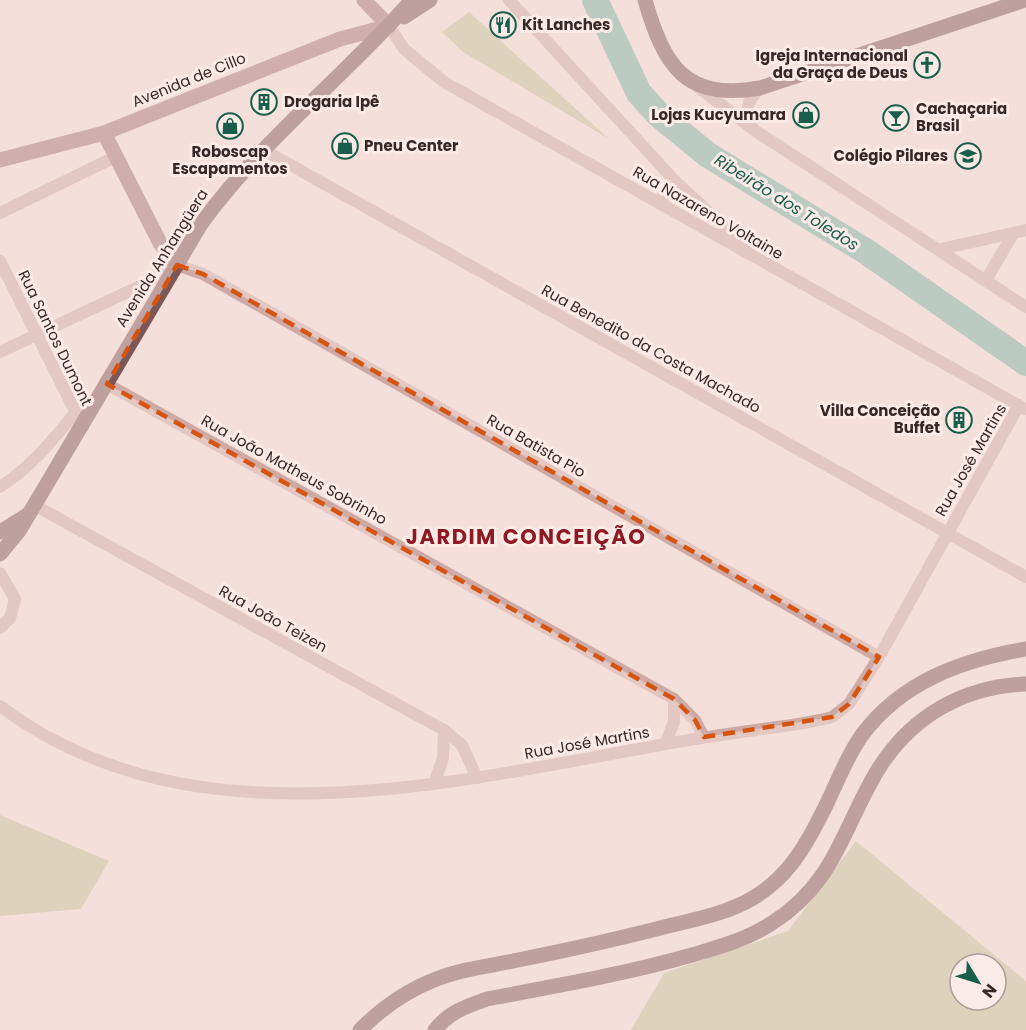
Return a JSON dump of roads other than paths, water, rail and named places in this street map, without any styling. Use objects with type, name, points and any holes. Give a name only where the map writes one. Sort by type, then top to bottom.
[{"type":"main road","points":[[364,0],[389,26],[412,0]]},
{"type":"main road","name":"Avenida de Cillo","points":[[0,160],[104,133],[340,39],[389,26],[430,0]]},
{"type":"main road","points":[[646,2],[666,55],[677,70],[694,84],[713,91],[735,93],[760,88],[1024,0]]},
{"type":"main road","name":"Avenida Anhangüera","points":[[0,554],[19,531],[83,427],[177,265],[228,187],[262,149],[389,26]]},
{"type":"main road","points":[[104,133],[160,243],[177,265]]},
{"type":"main road","name":"Avenida Anhangüera","points":[[0,532],[32,509]]},
{"type":"main road","points":[[360,1030],[398,998],[436,979],[599,944],[701,918],[751,899],[771,887],[801,851],[851,753],[880,714],[907,691],[943,671],[988,656],[1026,649]]},
{"type":"main road","points":[[435,1030],[442,1021],[462,1008],[487,999],[672,960],[725,945],[772,923],[797,904],[820,878],[835,856],[878,770],[894,747],[910,730],[933,712],[957,699],[983,689],[1026,684]]},
{"type":"street","points":[[510,0],[675,181],[762,261]]},
{"type":"street","name":"Rua Nazareno Voltaine","points":[[389,26],[404,49],[444,82],[1022,407]]},
{"type":"street","points":[[694,84],[754,130],[941,249],[1026,308]]},
{"type":"street","points":[[754,130],[746,109],[750,98],[760,88]]},
{"type":"street","name":"Rua Benedito da Costa Machado","points":[[262,149],[1026,577]]},
{"type":"street","points":[[0,213],[115,157]]},
{"type":"street","points":[[657,201],[669,193],[675,181]]},
{"type":"street","points":[[941,249],[1026,230]]},
{"type":"street","points":[[986,279],[1013,234]]},
{"type":"street","name":"Rua Santos Dumont","points":[[0,261],[83,427]]},
{"type":"street","points":[[0,352],[138,287],[177,265]]},
{"type":"street","name":"Rua Batista Pio","points":[[177,265],[203,274],[879,657]]},
{"type":"street","name":"Rua João Matheus Sobrinho","points":[[107,384],[674,699],[695,720],[704,737]]},
{"type":"street","name":"Rua José Martins","points":[[0,706],[17,719],[66,746],[104,763],[154,778],[219,789],[273,793],[385,789],[434,784],[832,717],[849,704],[879,657],[947,532],[1022,407]]},
{"type":"street","points":[[0,487],[21,473],[40,455],[75,413]]},
{"type":"street","name":"Rua João Teizen","points":[[32,509],[444,730],[462,745],[477,778]]},
{"type":"street","points":[[0,573],[15,598],[10,618],[0,628]]},
{"type":"street","points":[[665,744],[674,722],[674,699]]},
{"type":"street","points":[[434,784],[443,758],[444,730]]},
{"type":"waterway","name":"Ribeirão dos Toledos","points":[[595,0],[639,93],[659,115],[708,155],[867,252],[1026,363]]},
{"type":"place","name":"Kit Lanches","points":[[503,25]]},
{"type":"place","name":"Igreja Internacional da Graça de Deus","points":[[927,65]]},
{"type":"place","name":"Drogaria Ipê","points":[[264,102]]},
{"type":"place","name":"Lojas Kucyumara","points":[[806,115]]},
{"type":"place","name":"Cachaçaria Brasil","points":[[896,118]]},
{"type":"place","name":"Roboscap Escapamentos","points":[[230,126]]},
{"type":"place","name":"Pneu Center","points":[[345,146]]},
{"type":"place","name":"Colégio Pilares","points":[[968,156]]},
{"type":"place","name":"Villa Conceição Buffet","points":[[959,420]]},
{"type":"district","name":"JARDIM CONCEIÇÃO","points":[[526,537]]}]
